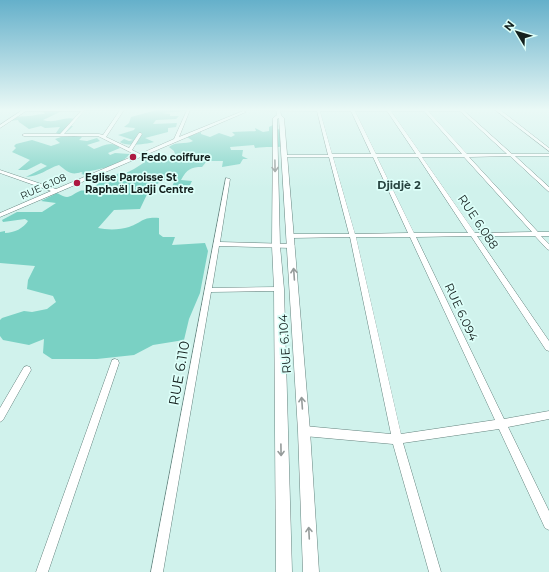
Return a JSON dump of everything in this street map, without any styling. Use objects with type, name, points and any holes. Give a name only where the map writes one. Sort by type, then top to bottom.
[{"type":"street","points":[[101,136],[139,155]]},
{"type":"street","points":[[130,150],[139,136]]},
{"type":"street","points":[[176,140],[178,136]]},
{"type":"street","name":"RUE 6.108","points":[[0,215],[187,136]]},
{"type":"street","name":"RUE 6.104","points":[[275,136],[276,246],[279,289],[284,572]]},
{"type":"street","name":"RUE 6.104","points":[[283,136],[304,431],[311,572]]},
{"type":"street","points":[[325,136],[352,235],[397,439],[435,572]]},
{"type":"street","name":"RUE 6.094","points":[[365,136],[500,424],[549,524]]},
{"type":"street","name":"RUE 6.088","points":[[405,136],[549,348]]},
{"type":"street","points":[[448,136],[549,248]]},
{"type":"street","points":[[489,136],[549,190]]},
{"type":"street","points":[[531,136],[549,150]]},
{"type":"street","points":[[284,156],[549,155]]},
{"type":"street","points":[[0,171],[56,191]]},
{"type":"street","name":"RUE 6.110","points":[[157,572],[228,179]]},
{"type":"street","points":[[216,244],[276,246],[291,241],[352,235],[549,234]]},
{"type":"street","points":[[208,290],[279,289]]},
{"type":"street","points":[[42,572],[115,363]]},
{"type":"street","points":[[0,417],[27,370]]},
{"type":"street","points":[[304,431],[397,439],[500,424],[549,414]]},
{"type":"green space","points":[[74,136],[82,137],[79,140],[87,141],[97,138],[100,141],[87,145],[94,149],[111,144],[114,144],[120,148],[108,153],[110,155],[115,153],[130,154],[117,164],[90,171],[91,173],[86,175],[81,174],[83,173],[81,172],[69,172],[59,165],[40,174],[26,177],[47,166],[41,163],[27,170],[18,170],[30,160],[12,152],[16,148],[14,146],[16,144],[32,140],[51,146],[60,143],[55,139]]},
{"type":"green space","points":[[120,136],[154,136],[145,138],[154,142],[131,145],[120,142],[124,139],[129,141],[133,140]]},
{"type":"green space","points":[[227,136],[231,137],[234,136],[285,136],[286,146],[255,148],[254,145],[230,147],[231,150],[243,150],[242,156],[248,159],[243,159],[240,164],[222,167],[223,161],[207,161],[202,167],[195,167],[187,171],[181,180],[192,181],[190,185],[174,192],[171,189],[176,178],[164,180],[150,188],[140,209],[114,210],[98,228],[122,229],[146,219],[159,218],[159,234],[163,237],[175,237],[172,245],[205,243],[208,251],[200,293],[189,319],[184,340],[153,345],[134,355],[97,359],[52,359],[43,353],[44,339],[29,345],[3,340],[0,336],[0,320],[2,318],[24,311],[32,312],[47,309],[56,302],[53,296],[27,289],[28,280],[35,266],[0,263],[0,232],[5,231],[5,233],[8,233],[15,231],[24,226],[28,221],[25,219],[3,222],[2,220],[17,212],[42,212],[56,203],[41,201],[57,193],[67,197],[81,191],[90,191],[101,180],[93,176],[103,173],[116,175],[120,172],[126,173],[145,162],[140,160],[144,158],[151,159],[169,157],[175,154],[169,147],[172,145],[193,141],[187,137]]},
{"type":"place","name":"Fedo coiffure","points":[[133,157]]},
{"type":"place","name":"Eglise Paroisse St Raphaël Ladji Centre","points":[[77,183]]},
{"type":"district","name":"Djidjè 2","points":[[399,185]]}]
